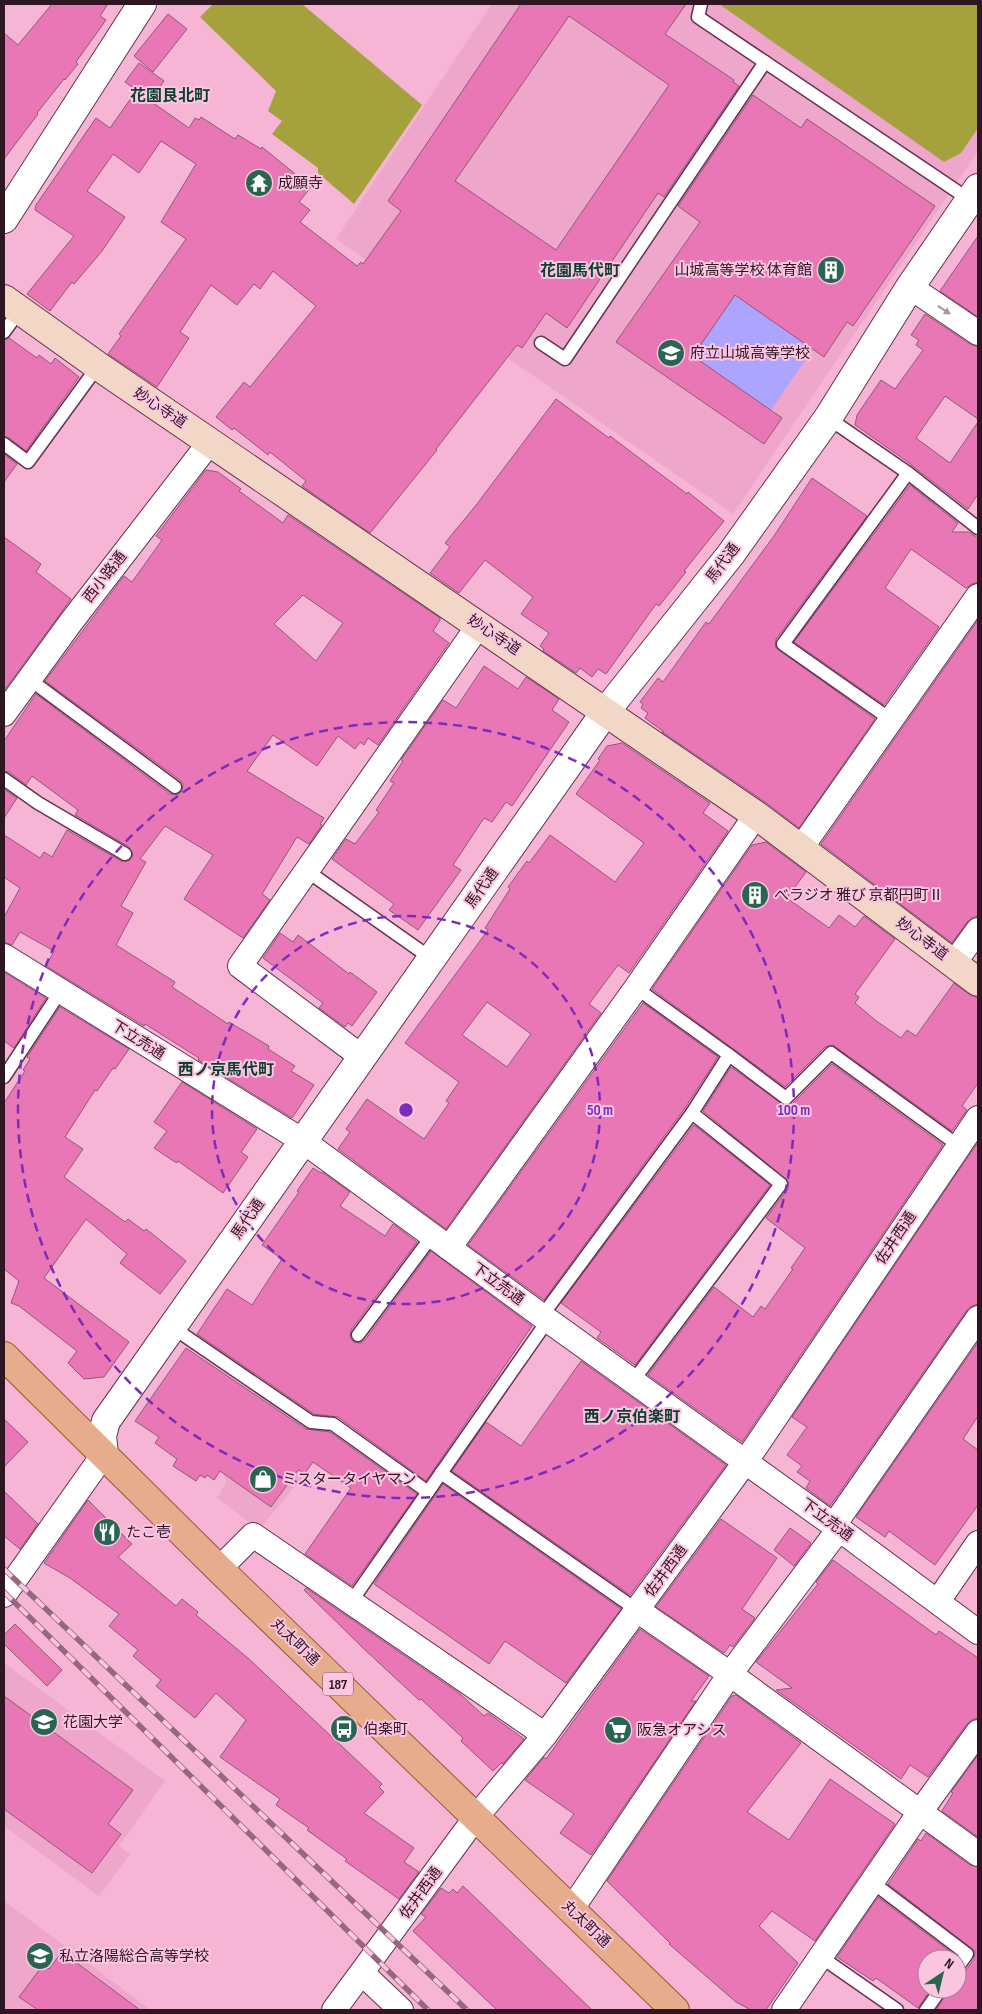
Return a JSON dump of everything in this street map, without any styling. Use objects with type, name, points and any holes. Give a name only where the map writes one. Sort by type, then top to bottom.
[{"type":"main road","name":"妙心寺道","points":[[12,304],[98,366],[606,711],[756,816],[978,982]]},
{"type":"main road","name":"丸太町通","points":[[4,1356],[219,1569],[675,2010]]},
{"type":"street","points":[[4,219],[142,4]]},
{"type":"street","name":"馬代通","points":[[104,1454],[102,1436],[106,1421],[606,711],[731,554],[828,418],[910,287],[974,194]]},
{"type":"street","points":[[910,287],[978,333]]},
{"type":"street","name":"西小路通","points":[[4,714],[210,442]]},
{"type":"street","points":[[800,848],[890,719],[975,607]]},
{"type":"street","points":[[362,1057],[240,966],[479,625]]},
{"type":"street","points":[[441,1242],[636,988],[756,816]]},
{"type":"street","points":[[954,963],[978,930]]},
{"type":"street","name":"下立売通","points":[[4,956],[303,1141],[545,1318],[746,1461],[978,1632]]},
{"type":"street","name":"佐井西通","points":[[334,2010],[476,1817],[545,1735],[746,1461],[978,1118]]},
{"type":"street","points":[[571,1910],[730,1674],[836,1527],[978,1318]]},
{"type":"street","points":[[4,1595],[104,1454]]},
{"type":"street","points":[[219,1569],[253,1535],[545,1735]]},
{"type":"street","points":[[938,1602],[978,1542]]},
{"type":"street","points":[[637,1610],[730,1674],[978,1854]]},
{"type":"street","points":[[784,2010],[920,1812],[975,1742]]},
{"type":"street","points":[[362,1973],[401,2010]]},
{"type":"lane","points":[[701,4],[698,17],[765,62],[974,194]]},
{"type":"lane","points":[[541,343],[565,359],[765,62]]},
{"type":"lane","points":[[4,332],[12,304]]},
{"type":"lane","points":[[4,444],[28,462],[98,366]]},
{"type":"lane","points":[[828,418],[908,473],[978,528]]},
{"type":"lane","points":[[890,719],[783,644],[908,473]]},
{"type":"lane","points":[[29,679],[175,787]]},
{"type":"lane","points":[[4,779],[38,803],[125,854]]},
{"type":"lane","points":[[306,871],[432,959]]},
{"type":"lane","points":[[636,988],[786,1098],[831,1053],[959,1146]]},
{"type":"lane","points":[[4,1077],[60,992]]},
{"type":"lane","points":[[351,1602],[441,1473],[545,1318],[692,1113],[729,1055]]},
{"type":"lane","points":[[633,1381],[781,1184],[692,1113]]},
{"type":"lane","points":[[358,1335],[441,1242]]},
{"type":"lane","points":[[172,1327],[312,1422],[333,1424],[428,1492]]},
{"type":"lane","points":[[441,1473],[637,1610]]},
{"type":"lane","points":[[872,1882],[960,1949]]},
{"type":"lane","points":[[820,1957],[897,2010]]},
{"type":"lane","points":[[926,2010],[934,1999]]},
{"type":"shaded area","points":[[213,4],[302,4],[422,105],[354,204],[318,173],[318,168],[272,134],[282,121],[268,111],[276,91],[200,17]]},
{"type":"shaded area","name":"府立山城高等学校","points":[[492,4],[978,4],[978,151],[733,514],[336,239]]},
{"type":"shaded area","points":[[719,4],[978,4],[978,128],[961,153],[944,162]]},
{"type":"shaded area","points":[[735,295],[813,349],[771,410],[693,356]]},
{"type":"shaded area","name":"ミスタータイヤマン","points":[[248,1435],[304,1475],[259,1530],[217,1498],[226,1483],[222,1469]]},
{"type":"shaded area","name":"花園大学","points":[[4,1663],[165,1781],[119,1846],[130,1854],[99,1896],[4,1826]]},
{"type":"shaded area","name":"私立洛陽総合高等学校","points":[[4,1901],[151,2010],[4,2010]]},
{"type":"building","points":[[52,4],[108,4],[100,16],[106,20],[76,62],[78,64],[37,113],[4,159],[4,33],[18,45]]},
{"type":"building","points":[[521,4],[686,4],[665,34],[734,80],[733,82],[739,86],[664,197],[658,193],[567,328],[546,313],[522,348],[517,345],[437,450],[370,533],[302,486],[306,481],[270,452],[268,455],[234,428],[232,430],[216,417],[244,382],[250,387],[316,306],[273,271],[260,289],[254,284],[237,305],[211,285],[180,332],[189,338],[157,387],[108,354],[121,336],[119,334],[186,239],[161,222],[196,164],[161,141],[139,173],[113,154],[87,191],[125,217],[102,251],[74,284],[72,282],[50,311],[27,294],[74,236],[35,210],[36,205],[96,118],[110,128],[136,91],[189,128],[195,118],[199,120],[201,117],[235,139],[238,135],[261,149],[262,147],[311,187],[299,202],[310,210],[300,222],[357,266],[361,262],[363,264],[401,211],[388,201]],"holes":[[[569,16],[669,85],[556,250],[455,181]]]},
{"type":"building","points":[[168,14],[187,29],[153,72],[134,56]]},
{"type":"building","points":[[139,63],[164,81],[151,100],[125,82]]},
{"type":"building","points":[[753,95],[801,128],[807,119],[935,206],[853,326],[847,322],[824,357],[735,295],[693,356],[782,418],[764,444],[616,342],[700,222],[678,206]]},
{"type":"building","points":[[978,236],[978,317],[940,291]]},
{"type":"building","points":[[925,314],[970,344],[978,347],[978,419],[945,396],[916,438],[950,463],[978,422],[978,494],[968,509],[905,460],[855,425],[857,415],[881,380],[895,389],[923,350],[916,345],[919,340],[911,335]]},
{"type":"building","points":[[9,338],[37,358],[39,355],[51,364],[55,358],[79,377],[26,451],[4,436],[4,340]]},
{"type":"building","points":[[556,399],[609,438],[610,436],[687,494],[688,492],[724,521],[659,606],[656,604],[606,674],[598,669],[592,677],[580,668],[576,673],[543,651],[544,649],[540,646],[549,633],[521,614],[533,597],[485,560],[459,593],[430,573],[450,547],[445,543],[477,504]]},
{"type":"building","points":[[4,454],[17,464],[4,482]]},
{"type":"building","points":[[206,470],[218,472],[241,489],[239,491],[283,523],[288,515],[440,618],[433,631],[449,643],[378,745],[368,738],[364,745],[360,742],[355,749],[338,736],[317,766],[273,735],[247,771],[324,818],[320,824],[322,825],[309,844],[297,837],[262,894],[270,900],[243,938],[184,899],[213,855],[165,826],[140,859],[146,862],[121,906],[133,913],[116,945],[175,982],[172,987],[228,1024],[229,1022],[269,1046],[268,1049],[295,1066],[291,1071],[314,1085],[292,1118],[198,1060],[199,1058],[145,1024],[144,1026],[46,966],[54,951],[20,932],[12,945],[4,942],[4,917],[20,888],[4,877],[4,835],[40,858],[44,852],[52,857],[67,830],[121,861],[129,861],[133,855],[129,847],[75,815],[78,810],[32,776],[26,785],[9,772],[4,771],[4,741],[36,694],[170,794],[178,795],[182,791],[183,784],[180,780],[45,681],[124,576],[132,582],[162,540],[156,536]],"holes":[[[303,595],[343,623],[316,661],[274,624]]]},
{"type":"building","points":[[812,478],[867,516],[776,639],[775,647],[875,719],[799,828],[765,802],[662,732],[664,732],[645,718],[648,713],[641,708],[643,704],[640,702],[658,678],[663,682],[706,622],[709,624],[774,536]]},
{"type":"building","points":[[910,485],[958,523],[952,532],[969,532],[978,538],[978,582],[966,588],[911,549],[885,588],[939,627],[884,705],[794,642]]},
{"type":"building","points":[[4,537],[41,564],[36,572],[71,599],[4,691]]},
{"type":"building","points":[[978,620],[978,916],[967,922],[952,943],[821,844]]},
{"type":"building","points":[[484,666],[518,689],[526,677],[559,699],[552,710],[569,722],[512,806],[506,802],[492,822],[484,818],[453,865],[461,870],[418,930],[389,910],[394,904],[332,859],[346,839],[355,844],[379,812],[376,810],[394,783],[390,781],[403,761],[401,760],[443,700],[456,708]]},
{"type":"building","points":[[622,743],[710,803],[703,813],[728,831],[629,973],[618,965],[589,1004],[601,1013],[446,1229],[338,1149],[350,1132],[346,1129],[367,1099],[424,1139],[449,1103],[446,1101],[459,1082],[405,1043],[488,930],[485,928],[510,889],[508,887],[527,861],[529,863],[550,835],[615,882],[644,843],[576,794],[600,760],[598,759],[607,746]],"holes":[[[487,1002],[531,1034],[507,1067],[462,1035]]]},
{"type":"building","points":[[4,789],[17,798],[4,818]]},
{"type":"building","points":[[766,842],[806,872],[787,898],[829,928],[839,915],[855,927],[864,916],[895,939],[855,994],[859,997],[855,1003],[875,1020],[901,1038],[907,1030],[916,1036],[954,983],[978,998],[978,1083],[962,1106],[967,1110],[952,1131],[833,1045],[825,1047],[785,1087],[652,989],[752,845]]},
{"type":"building","points":[[280,933],[293,942],[298,935],[349,974],[350,972],[377,992],[352,1026],[348,1023],[345,1027],[319,1008],[323,1003],[263,958]]},
{"type":"building","points":[[4,972],[46,998],[14,1048],[4,1041]]},
{"type":"building","points":[[643,1003],[718,1057],[685,1108],[544,1300],[468,1245]]},
{"type":"building","points":[[60,1007],[129,1049],[97,1091],[95,1090],[65,1137],[83,1149],[64,1177],[125,1222],[128,1219],[144,1231],[146,1229],[186,1261],[160,1294],[120,1263],[127,1254],[86,1219],[44,1278],[129,1342],[104,1377],[84,1379],[68,1363],[77,1351],[19,1306],[11,1303],[19,1281],[4,1269],[4,1103],[25,1071],[23,1070],[30,1059],[27,1057]]},
{"type":"building","points":[[832,1064],[943,1145],[742,1442],[648,1375],[714,1287],[753,1317],[761,1306],[765,1309],[805,1248],[766,1218],[788,1189],[788,1181],[703,1111],[731,1067],[785,1106],[792,1104]]},
{"type":"building","points":[[182,1082],[257,1129],[241,1152],[248,1157],[223,1193],[178,1161],[177,1163],[154,1148],[167,1131],[154,1122]]},
{"type":"building","points":[[694,1125],[770,1185],[635,1365],[597,1338],[601,1332],[561,1303]]},
{"type":"building","points":[[978,1142],[978,1304],[967,1310],[830,1506],[806,1488],[810,1481],[797,1472],[802,1466],[787,1455],[807,1427],[792,1417]]},
{"type":"building","points":[[313,1168],[322,1172],[350,1192],[340,1206],[385,1236],[393,1224],[417,1242],[351,1330],[350,1338],[354,1342],[361,1343],[365,1340],[431,1251],[532,1326],[426,1481],[338,1417],[314,1414],[197,1334],[227,1289],[252,1305],[282,1259],[262,1245],[299,1192],[297,1191]]},
{"type":"building","points":[[978,1342],[978,1416],[963,1439],[978,1450],[978,1505],[935,1565],[889,1531],[885,1537],[856,1517]]},
{"type":"building","points":[[186,1348],[306,1429],[330,1432],[417,1494],[352,1586],[305,1554],[351,1488],[313,1462],[305,1473],[298,1470],[271,1507],[220,1471],[214,1480],[207,1475],[205,1478],[200,1475],[196,1481],[173,1466],[177,1459],[155,1443],[159,1437],[135,1421]]},
{"type":"building","points":[[581,1361],[726,1465],[630,1595],[452,1471],[486,1422],[521,1446]]},
{"type":"building","points":[[4,1419],[28,1442],[4,1467]]},
{"type":"building","points":[[443,1484],[621,1609],[566,1683],[505,1641],[489,1664],[374,1584]]},
{"type":"building","points":[[4,1491],[38,1524],[20,1549],[4,1536]]},
{"type":"building","points":[[88,1500],[132,1544],[118,1557],[176,1606],[182,1599],[198,1612],[196,1615],[249,1659],[382,1784],[379,1787],[384,1792],[364,1813],[414,1848],[404,1862],[419,1872],[399,1899],[345,1861],[347,1859],[307,1830],[309,1828],[276,1805],[280,1799],[220,1757],[246,1720],[216,1693],[195,1718],[156,1686],[161,1680],[133,1656],[138,1650],[109,1626],[119,1614],[70,1578],[44,1563]]},
{"type":"building","points":[[721,1519],[777,1558],[742,1609],[755,1618],[733,1647],[730,1645],[724,1653],[656,1607]]},
{"type":"building","points":[[790,1528],[811,1543],[794,1566],[774,1550]]},
{"type":"building","points":[[833,1560],[936,1635],[939,1631],[978,1658],[978,1718],[967,1724],[928,1777],[910,1765],[901,1779],[776,1690],[792,1688],[756,1662],[818,1584],[816,1582]]},
{"type":"building","points":[[306,1588],[459,1693],[484,1716],[488,1713],[524,1739],[503,1764],[501,1763],[493,1771],[461,1741],[463,1738],[363,1648],[304,1590]]},
{"type":"building","points":[[15,1624],[62,1670],[47,1686],[4,1644],[4,1635]]},
{"type":"building","name":"阪急オアシス","points":[[640,1629],[709,1676],[691,1701],[696,1701],[591,1855],[560,1833],[574,1814],[525,1780],[544,1757],[546,1759]]},
{"type":"building","points":[[736,1695],[801,1743],[747,1812],[789,1840],[830,1779],[895,1824],[815,1941],[772,1911],[759,1926],[798,1963],[766,2010],[751,2010],[736,2002],[669,1944],[607,1881],[732,1696]]},
{"type":"building","points":[[4,1696],[133,1790],[108,1824],[121,1834],[92,1873],[4,1809]]},
{"type":"building","points":[[978,1755],[978,1837],[942,1811],[953,1793],[951,1792]]},
{"type":"building","points":[[926,1833],[970,1865],[978,1867],[978,2010],[936,2010],[943,1999],[967,1999],[967,1969],[974,1959],[975,1951],[888,1884],[918,1839],[921,1841]]},
{"type":"building","points":[[463,1886],[592,2010],[497,2010],[413,1931],[426,1917],[421,1914],[441,1888],[449,1893],[453,1889],[457,1893]]},
{"type":"building","points":[[878,1897],[947,1949],[917,1949],[917,1999],[924,1999],[918,2008],[876,1978],[873,1981],[837,1957]]},
{"type":"building","points":[[62,1952],[140,2010],[38,2010],[19,1997],[43,1965],[49,1969]]},
{"type":"railway","points":[[4,1569],[467,2010]]},
{"type":"railway","points":[[4,1592],[428,2010]]},
{"type":"place","name":"成願寺","points":[[259,183]]},
{"type":"place","name":"山城高等学校 体育館","points":[[831,270]]},
{"type":"place","name":"府立山城高等学校","points":[[671,353]]},
{"type":"place","name":"べラジオ 雅び 京都円町Ⅱ","points":[[755,895]]},
{"type":"place","name":"ミスタータイヤマン","points":[[263,1479]]},
{"type":"place","name":"たこ壱","points":[[107,1532]]},
{"type":"place","name":"花園大学","points":[[44,1722]]},
{"type":"place","name":"伯楽町","points":[[344,1729]]},
{"type":"place","name":"阪急オアシス","points":[[618,1730]]},
{"type":"place","name":"私立洛陽総合高等学校","points":[[40,1956]]},
{"type":"district","name":"花園艮北町","points":[[170,96]]},
{"type":"district","name":"花園馬代町","points":[[580,271]]},
{"type":"district","name":"西ノ京馬代町","points":[[226,1070]]},
{"type":"district","name":"西ノ京伯楽町","points":[[632,1417]]}]
